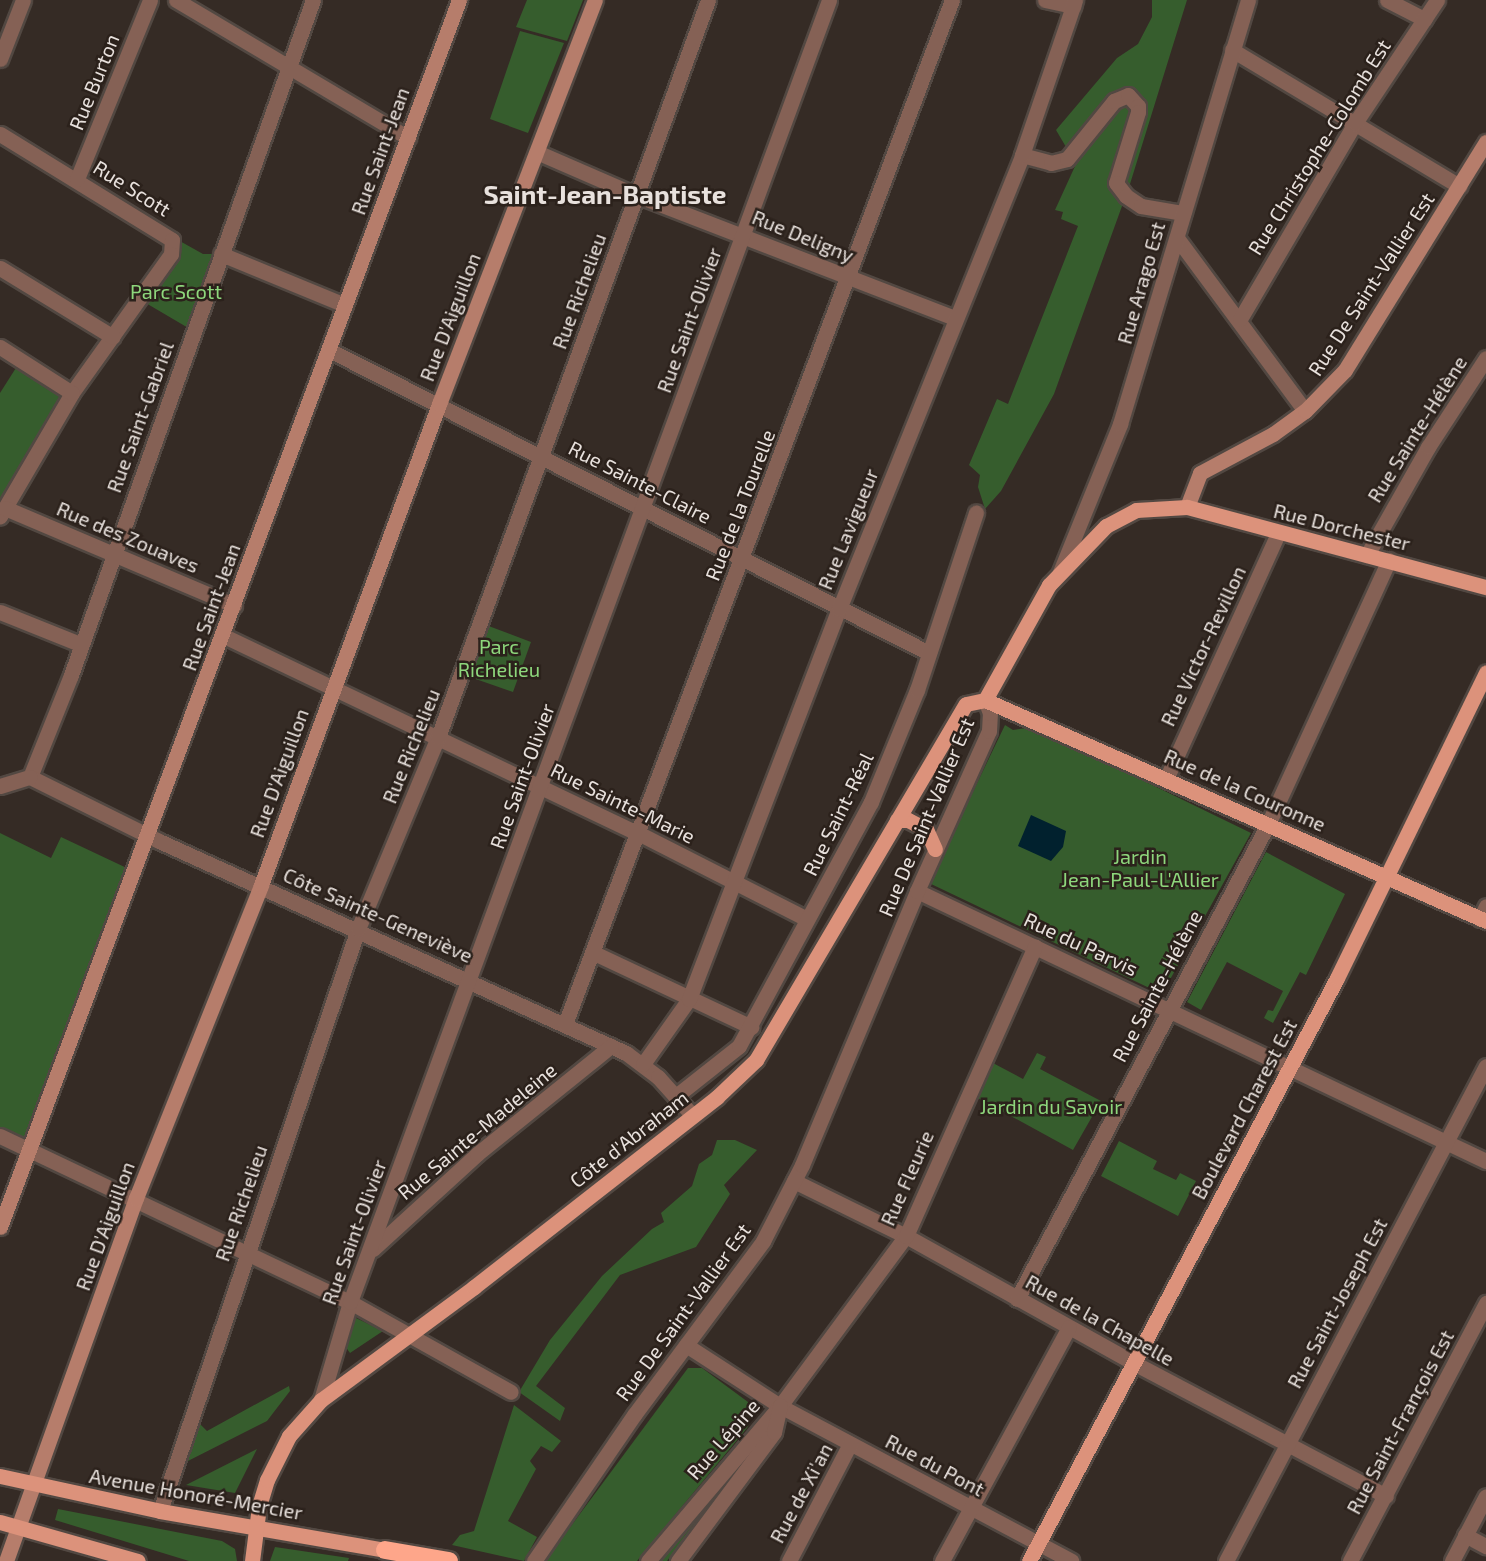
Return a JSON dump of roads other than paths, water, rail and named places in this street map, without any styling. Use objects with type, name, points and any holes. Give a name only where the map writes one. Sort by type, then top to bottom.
[{"type":"highway","points":[[383,1555],[416,1554],[449,1561]]},
{"type":"main road","name":"Rue De Saint-Vallier Est","points":[[985,700],[1034,608],[1060,572],[1106,526],[1136,510],[1187,507]]},
{"type":"main road","name":"Rue Dorchester","points":[[1187,507],[1486,587]]},
{"type":"main road","name":"Boulevard Charest Est","points":[[1029,1561],[1132,1362],[1291,1066],[1486,672]]},
{"type":"main road","name":"Rue de la Couronne","points":[[985,700],[1269,822],[1386,877],[1484,915]]},
{"type":"main road","name":"Côte d'Abraham","points":[[252,1561],[262,1492],[277,1456],[321,1400],[410,1335],[744,1074],[766,1047],[958,714],[966,704],[985,700]]},
{"type":"main road","points":[[897,820],[908,820],[926,829],[935,849]]},
{"type":"main road","name":"Avenue Honoré-Mercier","points":[[0,1476],[160,1510],[256,1526],[383,1555]]},
{"type":"main road","points":[[0,1522],[138,1561]]},
{"type":"street","points":[[0,59],[23,0]]},
{"type":"street","name":"Rue Burton","points":[[77,179],[150,0]]},
{"type":"street","points":[[176,0],[290,70],[408,138]]},
{"type":"street","name":"Rue Saint-Gabriel","points":[[30,777],[82,645],[221,254],[290,70],[313,0]]},
{"type":"street","name":"Rue Saint-Jean","points":[[0,1227],[147,834],[224,636],[459,0]]},
{"type":"street","name":"Rue D'Aiguillon","points":[[6,1561],[136,1198],[261,885],[439,404],[595,0]]},
{"type":"street","name":"Rue Richelieu","points":[[160,1510],[246,1251],[358,929],[438,737],[708,0]]},
{"type":"street","name":"Rue Saint-Olivier","points":[[321,1400],[350,1302],[372,1250],[468,979],[541,787],[829,0]]},
{"type":"street","name":"Rue de la Tourelle","points":[[565,1024],[640,834],[952,0]]},
{"type":"street","points":[[1045,0],[1074,3]]},
{"type":"street","name":"Rue Arago Est","points":[[1060,572],[1120,424],[1248,0]]},
{"type":"street","points":[[1387,0],[1424,19]]},
{"type":"street","name":"Rue Christophe-Colomb Est","points":[[1240,320],[1355,123],[1437,0]]},
{"type":"street","name":"Rue Lavigueur","points":[[643,1064],[690,999],[839,609],[954,318],[1022,155],[1074,3]]},
{"type":"street","points":[[1232,50],[1459,186]]},
{"type":"street","points":[[1022,155],[1051,163],[1072,154],[1114,101],[1128,95],[1138,106],[1138,112],[1116,183],[1126,196],[1141,206],[1183,213]]},
{"type":"street","name":"Rue Scott","points":[[0,134],[77,179],[172,240],[171,254],[113,337]]},
{"type":"street","name":"Rue De Saint-Vallier Est","points":[[1187,507],[1200,473],[1273,434],[1305,411],[1345,370],[1486,142]]},
{"type":"street","name":"Rue Deligny","points":[[537,152],[636,195],[743,234],[954,318]]},
{"type":"street","points":[[1177,238],[1240,320],[1305,411]]},
{"type":"street","points":[[221,254],[345,305]]},
{"type":"street","points":[[0,268],[113,337],[72,393],[3,512]]},
{"type":"street","points":[[0,347],[72,393]]},
{"type":"street","name":"Rue Sainte-Claire","points":[[329,350],[542,455],[839,609],[930,653]]},
{"type":"street","name":"Rue Sainte-Hélène","points":[[1367,555],[1428,447],[1486,358]]},
{"type":"street","name":"Rue des Zouaves","points":[[3,512],[114,554],[234,605]]},
{"type":"street","name":"Rue Saint-Réal","points":[[676,1096],[731,1053],[751,1028],[871,802],[930,653],[976,513]]},
{"type":"street","name":"Rue Victor-Revillon","points":[[1167,777],[1278,533]]},
{"type":"street","name":"Rue Sainte-Hélène","points":[[1017,1299],[1269,822],[1389,560]]},
{"type":"street","points":[[0,612],[82,645]]},
{"type":"street","name":"Rue Sainte-Marie","points":[[224,636],[640,834],[807,919]]},
{"type":"street","name":"Rue De Saint-Vallier Est","points":[[534,1561],[763,1241],[794,1181],[935,849],[989,731],[990,713],[985,700]]},
{"type":"street","points":[[0,786],[30,777]]},
{"type":"street","name":"Côte Sainte-Geneviève","points":[[30,777],[147,834],[611,1046],[643,1064],[693,1116]]},
{"type":"street","name":"Rue du Parvis","points":[[917,891],[1169,1008],[1486,1161]]},
{"type":"street","name":"Rue Fleurie","points":[[780,1406],[906,1236],[1035,946]]},
{"type":"street","points":[[594,953],[751,1028]]},
{"type":"street","name":"Rue Sainte-Madeleine","points":[[372,1250],[477,1154],[611,1046]]},
{"type":"street","name":"Rue Saint-Joseph Est","points":[[1226,1561],[1486,1066]]},
{"type":"street","points":[[0,1136],[136,1198],[350,1302],[511,1392]]},
{"type":"street","name":"Rue de la Chapelle","points":[[794,1181],[906,1236],[1132,1362],[1386,1496]]},
{"type":"street","name":"Rue Saint-François Est","points":[[1350,1561],[1486,1303]]},
{"type":"street","points":[[942,1561],[1069,1327]]},
{"type":"street","name":"Rue du Pont","points":[[686,1346],[780,1406],[1071,1561]]},
{"type":"street","name":"Rue Lépine","points":[[648,1561],[780,1406]]},
{"type":"street","name":"Rue Lépine","points":[[678,1561],[774,1432],[780,1406]]},
{"type":"street","name":"Rue de Xi'an","points":[[789,1561],[850,1444]]},
{"type":"street","points":[[1452,1561],[1486,1496]]},
{"type":"street","points":[[1465,1535],[1486,1546]]},
{"type":"water","points":[[1031,815],[1066,831],[1063,847],[1051,861],[1018,846]]},
{"type":"district","name":"Saint-Jean-Baptiste","points":[[605,194]]},
{"type":"park label","name":"Parc Scott","points":[[176,291]]},
{"type":"park label","name":"Parc Richelieu","points":[[499,658]]},
{"type":"park label","name":"Jardin Jean-Paul-L'Allier","points":[[1140,868]]},
{"type":"park label","name":"Jardin du Savoir","points":[[1051,1106]]}]
